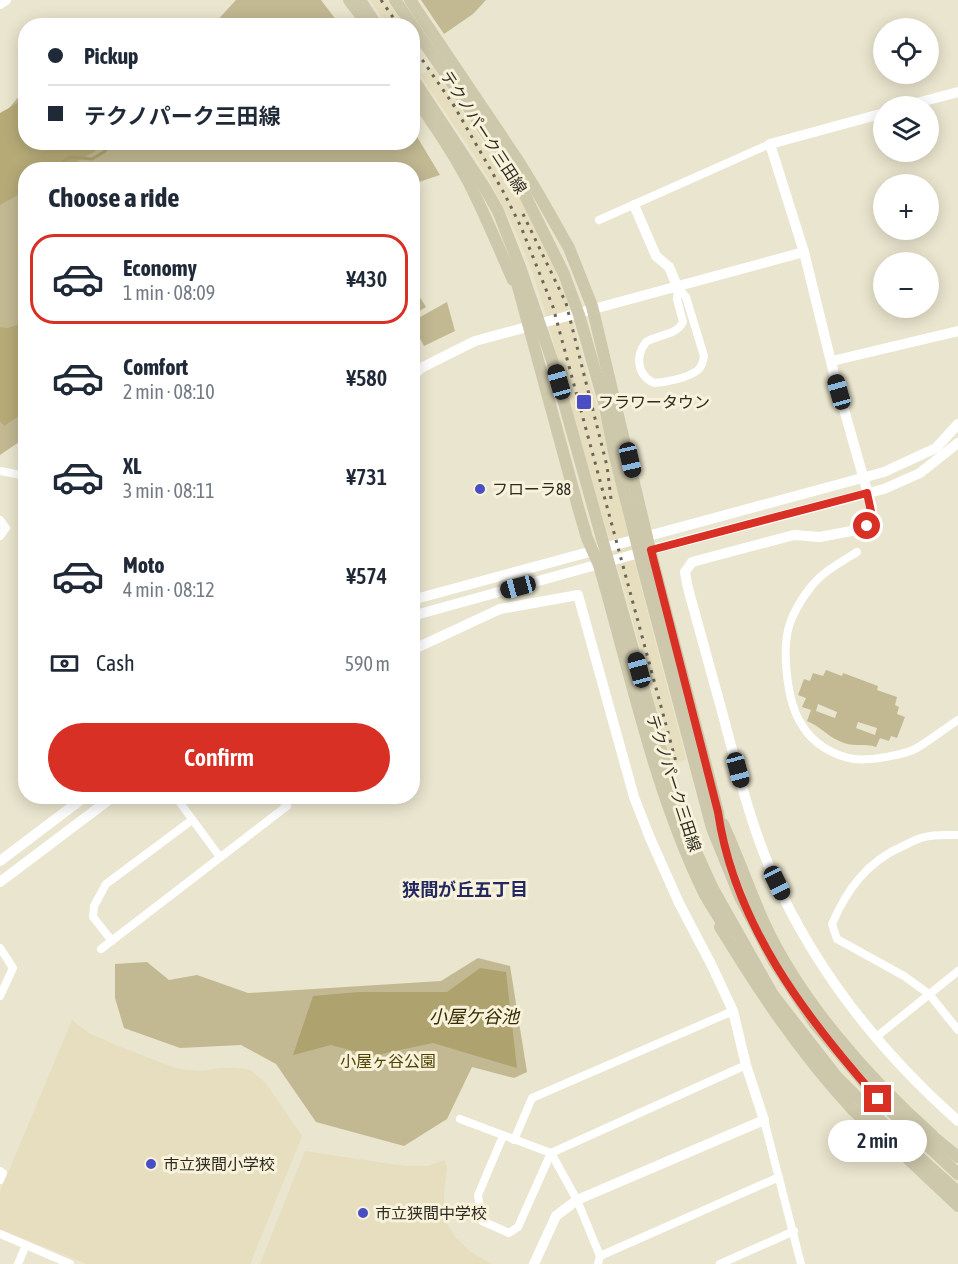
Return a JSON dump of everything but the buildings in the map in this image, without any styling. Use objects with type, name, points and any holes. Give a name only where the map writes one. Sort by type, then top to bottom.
[{"type":"main road","points":[[348,0],[359,18]]},
{"type":"main road","points":[[348,0],[363,18]]},
{"type":"main road","points":[[360,0],[372,18]]},
{"type":"main road","name":"テクノパーク三田線","points":[[395,0],[406,16]]},
{"type":"main road","points":[[405,0],[406,16]]},
{"type":"main road","points":[[410,0],[539,195],[569,248],[592,306],[718,812],[721,834],[740,897]]},
{"type":"main road","name":"テクノパーク三田線","points":[[420,37],[524,191],[564,273],[579,315],[604,402],[642,564],[706,807],[712,828],[740,897],[774,962],[815,1024],[878,1099],[958,1174]]},
{"type":"main road","name":"テクノパーク三田線","points":[[420,93],[474,168],[498,211],[520,267],[552,360],[664,760],[692,843],[713,890],[773,995],[836,1076],[898,1138],[958,1192]]},
{"type":"main road","points":[[420,97],[486,217],[523,303]]},
{"type":"main road","points":[[524,191],[547,222],[596,322]]},
{"type":"main road","points":[[498,211],[587,538],[599,565],[659,780],[689,868],[714,918],[750,976],[804,1053],[854,1110],[958,1206]]},
{"type":"main road","points":[[718,812],[765,926],[815,1007],[840,1041],[888,1093],[958,1156]]},
{"type":"main road","points":[[681,841],[705,895],[730,935],[758,971]]},
{"type":"main road","points":[[836,1076],[893,1146]]},
{"type":"main road","points":[[878,1099],[932,1135]]},
{"type":"street","points":[[0,4],[6,0]]},
{"type":"street","points":[[939,97],[958,92]]},
{"type":"street","points":[[598,220],[770,144],[873,115]]},
{"type":"street","points":[[770,144],[804,252],[872,516],[867,526],[862,529],[820,537],[794,535],[692,562],[685,572],[744,793],[771,872],[803,936],[837,989],[875,1038],[926,1093],[958,1121]]},
{"type":"street","points":[[634,205],[656,256],[669,267],[678,288],[686,297],[704,356],[703,364],[699,369],[685,376],[654,383],[644,376],[640,368],[639,354],[646,342],[672,333],[682,326],[678,288]]},
{"type":"street","points":[[420,369],[474,341],[678,288],[804,252]]},
{"type":"street","points":[[832,361],[958,331]]},
{"type":"street","points":[[420,598],[884,472],[936,448],[958,424]]},
{"type":"street","points":[[420,614],[884,489],[920,473],[958,443]]},
{"type":"street","points":[[0,471],[18,474]]},
{"type":"street","points":[[0,520],[6,528],[0,536]]},
{"type":"street","points":[[857,552],[830,570],[810,588],[790,624],[785,665],[795,711],[801,725],[810,736],[828,750],[853,759],[863,759],[915,749],[958,720]]},
{"type":"street","points":[[420,646],[500,609],[578,595],[634,796],[679,903],[733,1011],[746,1065],[764,1120],[794,1231],[801,1264]]},
{"type":"street","points":[[0,861],[75,804]]},
{"type":"street","points":[[4,879],[103,804]]},
{"type":"street","points":[[181,804],[220,857]]},
{"type":"street","points":[[101,949],[287,806],[286,804]]},
{"type":"street","points":[[112,940],[93,917],[94,906],[106,884],[192,820]]},
{"type":"street","points":[[958,835],[925,837],[888,852],[865,870],[842,899],[832,924],[837,939],[904,976],[929,994],[958,1030]]},
{"type":"street","points":[[0,948],[13,968],[0,996]]},
{"type":"street","points":[[875,1038],[958,971]]},
{"type":"street","points":[[514,1140],[532,1098],[733,1011]]},
{"type":"street","points":[[503,1136],[478,1195],[482,1221],[509,1233],[518,1227],[550,1153],[746,1065]]},
{"type":"street","points":[[460,1119],[550,1153],[577,1200],[599,1260],[779,1177]]},
{"type":"street","points":[[534,1264],[555,1216],[577,1200],[764,1120]]},
{"type":"street","points":[[0,1171],[3,1173],[0,1179]]},
{"type":"street","points":[[720,1264],[794,1231]]},
{"type":"street","points":[[0,1234],[70,1264]]},
{"type":"street","points":[[18,1264],[26,1245]]},
{"type":"shaded area","points":[[370,0],[387,0],[399,18],[382,18]]},
{"type":"shaded area","points":[[433,67],[523,203],[545,245],[566,298],[602,424],[635,564],[686,759],[671,764],[626,595],[531,269],[492,185],[420,75]]},
{"type":"shaded area","points":[[18,103],[18,150],[96,150],[76,162],[18,162],[18,195],[0,205],[0,113]]},
{"type":"shaded area","points":[[18,324],[18,417],[4,426],[0,421],[0,327],[8,328]]},
{"type":"shaded area","name":"市立狭間小学校","points":[[72,1020],[89,1033],[178,1069],[201,1071],[236,1068],[250,1070],[265,1082],[302,1136],[250,1264],[87,1264],[0,1229],[0,1192]]},
{"type":"shaded area","name":"市立狭間中学校","points":[[305,1151],[405,1166],[427,1166],[445,1160],[447,1169],[444,1192],[445,1221],[456,1238],[472,1253],[492,1264],[260,1264]]},
{"type":"green space","points":[[236,0],[321,0],[335,18],[219,18]]},
{"type":"green space","points":[[421,0],[486,0],[473,14],[444,34]]},
{"type":"green space","points":[[18,97],[18,150],[420,150],[420,142],[440,175],[420,182],[420,162],[18,162],[18,443],[0,455],[0,119]]},
{"type":"green space","points":[[420,297],[426,307],[420,311]]},
{"type":"green space","points":[[447,302],[455,331],[424,346],[420,339],[420,317]]},
{"type":"green space","points":[[826,670],[842,676],[843,673],[878,686],[877,690],[897,697],[895,705],[899,707],[897,714],[905,717],[897,738],[891,736],[889,741],[880,738],[876,747],[848,744],[807,721],[811,710],[802,707],[806,698],[798,695],[804,679],[810,681],[813,673],[823,676]],"holes":[[[818,704],[837,712],[835,718],[816,711]],[[858,722],[877,728],[875,735],[856,728]]]},
{"type":"green space","name":"小屋ヶ谷公園","points":[[478,958],[510,966],[527,1072],[514,1078],[472,1067],[447,1119],[404,1146],[316,1122],[276,1064],[241,1045],[180,1048],[124,1028],[115,998],[115,964],[147,962],[169,980],[197,975],[248,993],[441,981]]},
{"type":"water","name":"小屋ケ谷池","points":[[480,968],[506,972],[517,1068],[433,1043],[372,1056],[331,1045],[293,1055],[313,996],[359,992],[447,992]]},
{"type":"waterway","points":[[62,162],[70,157],[92,159],[106,150]]},
{"type":"railway","points":[[381,0],[393,18]]},
{"type":"railway","points":[[420,57],[457,110]]},
{"type":"railway","points":[[453,104],[521,227],[553,307],[676,762]]},
{"type":"railway","points":[[523,214],[566,303],[607,466],[611,499]]},
{"type":"place","name":"フラワータウン","points":[[584,402]]},
{"type":"place","name":"フローラ88","points":[[480,489]]},
{"type":"place","name":"市立狭間小学校","points":[[151,1164]]},
{"type":"place","name":"市立狭間中学校","points":[[363,1213]]},
{"type":"district","name":"狭間が丘五丁目","points":[[465,890]]},
{"type":"route","points":[[867,526],[872,516],[867,493],[651,550],[718,812],[721,834],[740,897],[774,962],[815,1024],[878,1099]]}]
